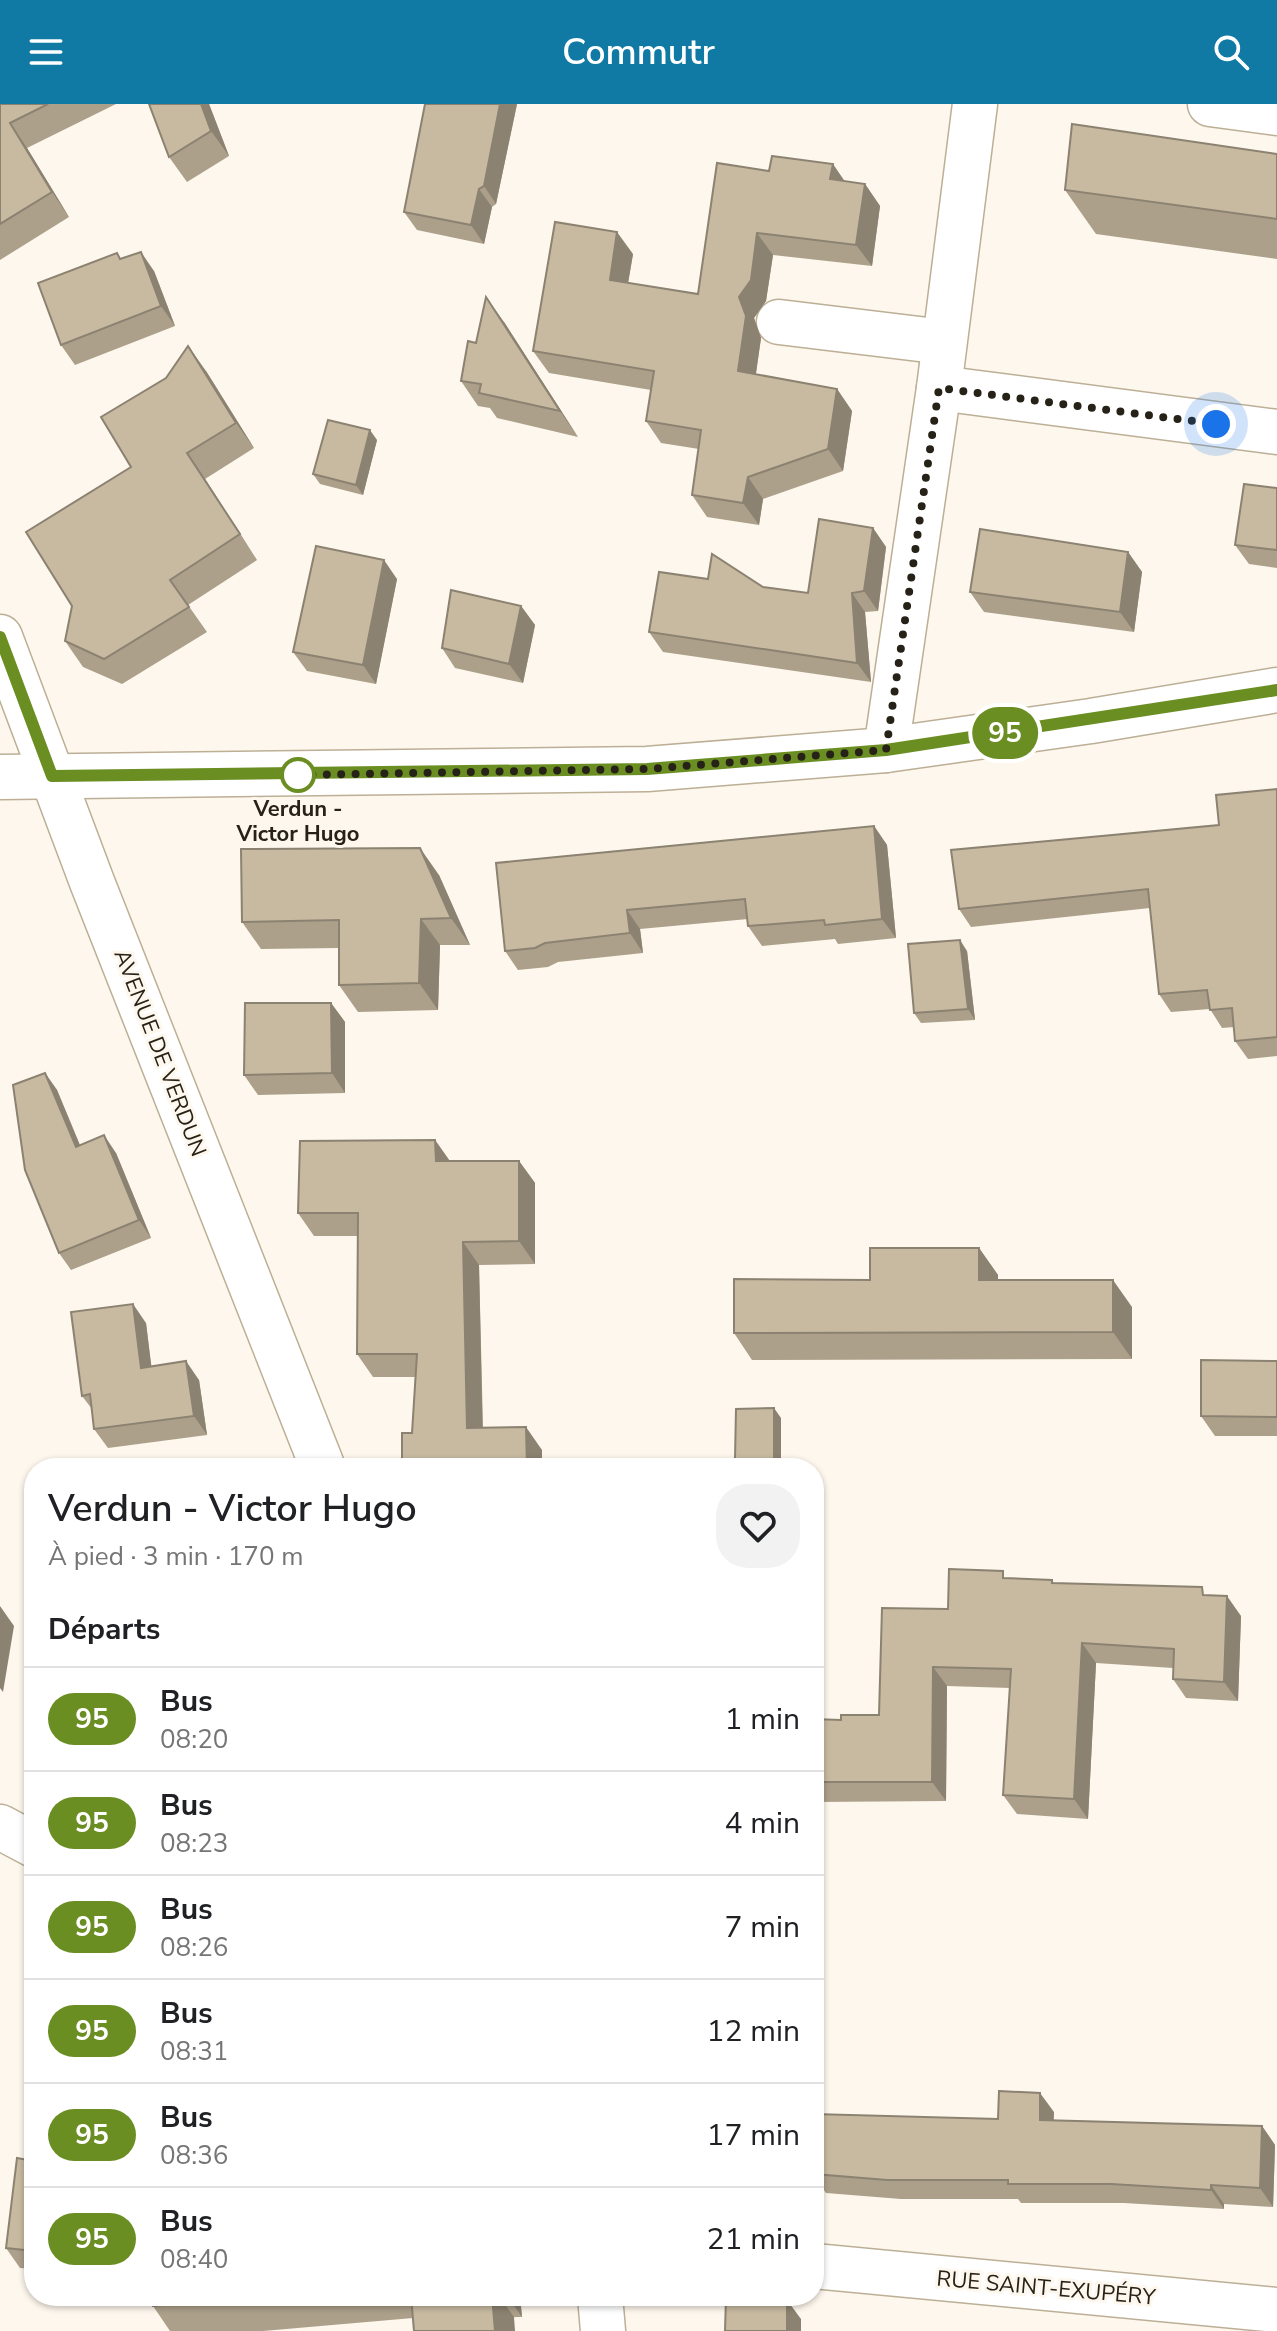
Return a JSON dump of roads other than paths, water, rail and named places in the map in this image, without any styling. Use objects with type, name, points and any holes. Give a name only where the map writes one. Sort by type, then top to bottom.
[{"type":"street","points":[[886,750],[939,388],[975,104]]},
{"type":"street","points":[[1210,104],[1277,113]]},
{"type":"street","points":[[779,322],[944,342]]},
{"type":"street","points":[[939,388],[1277,432]]},
{"type":"street","name":"AVENUE DE VERDUN","points":[[0,637],[319,1458]]},
{"type":"street","points":[[0,777],[647,769],[886,750],[1277,690]]},
{"type":"street","points":[[0,1827],[24,1840]]},
{"type":"street","name":"RUE SAINT-EXUPÉRY","points":[[824,2267],[1277,2310]]},
{"type":"street","points":[[601,2306],[603,2331]]},
{"type":"place","name":"Verdun - Victor Hugo","points":[[298,775]]}]
